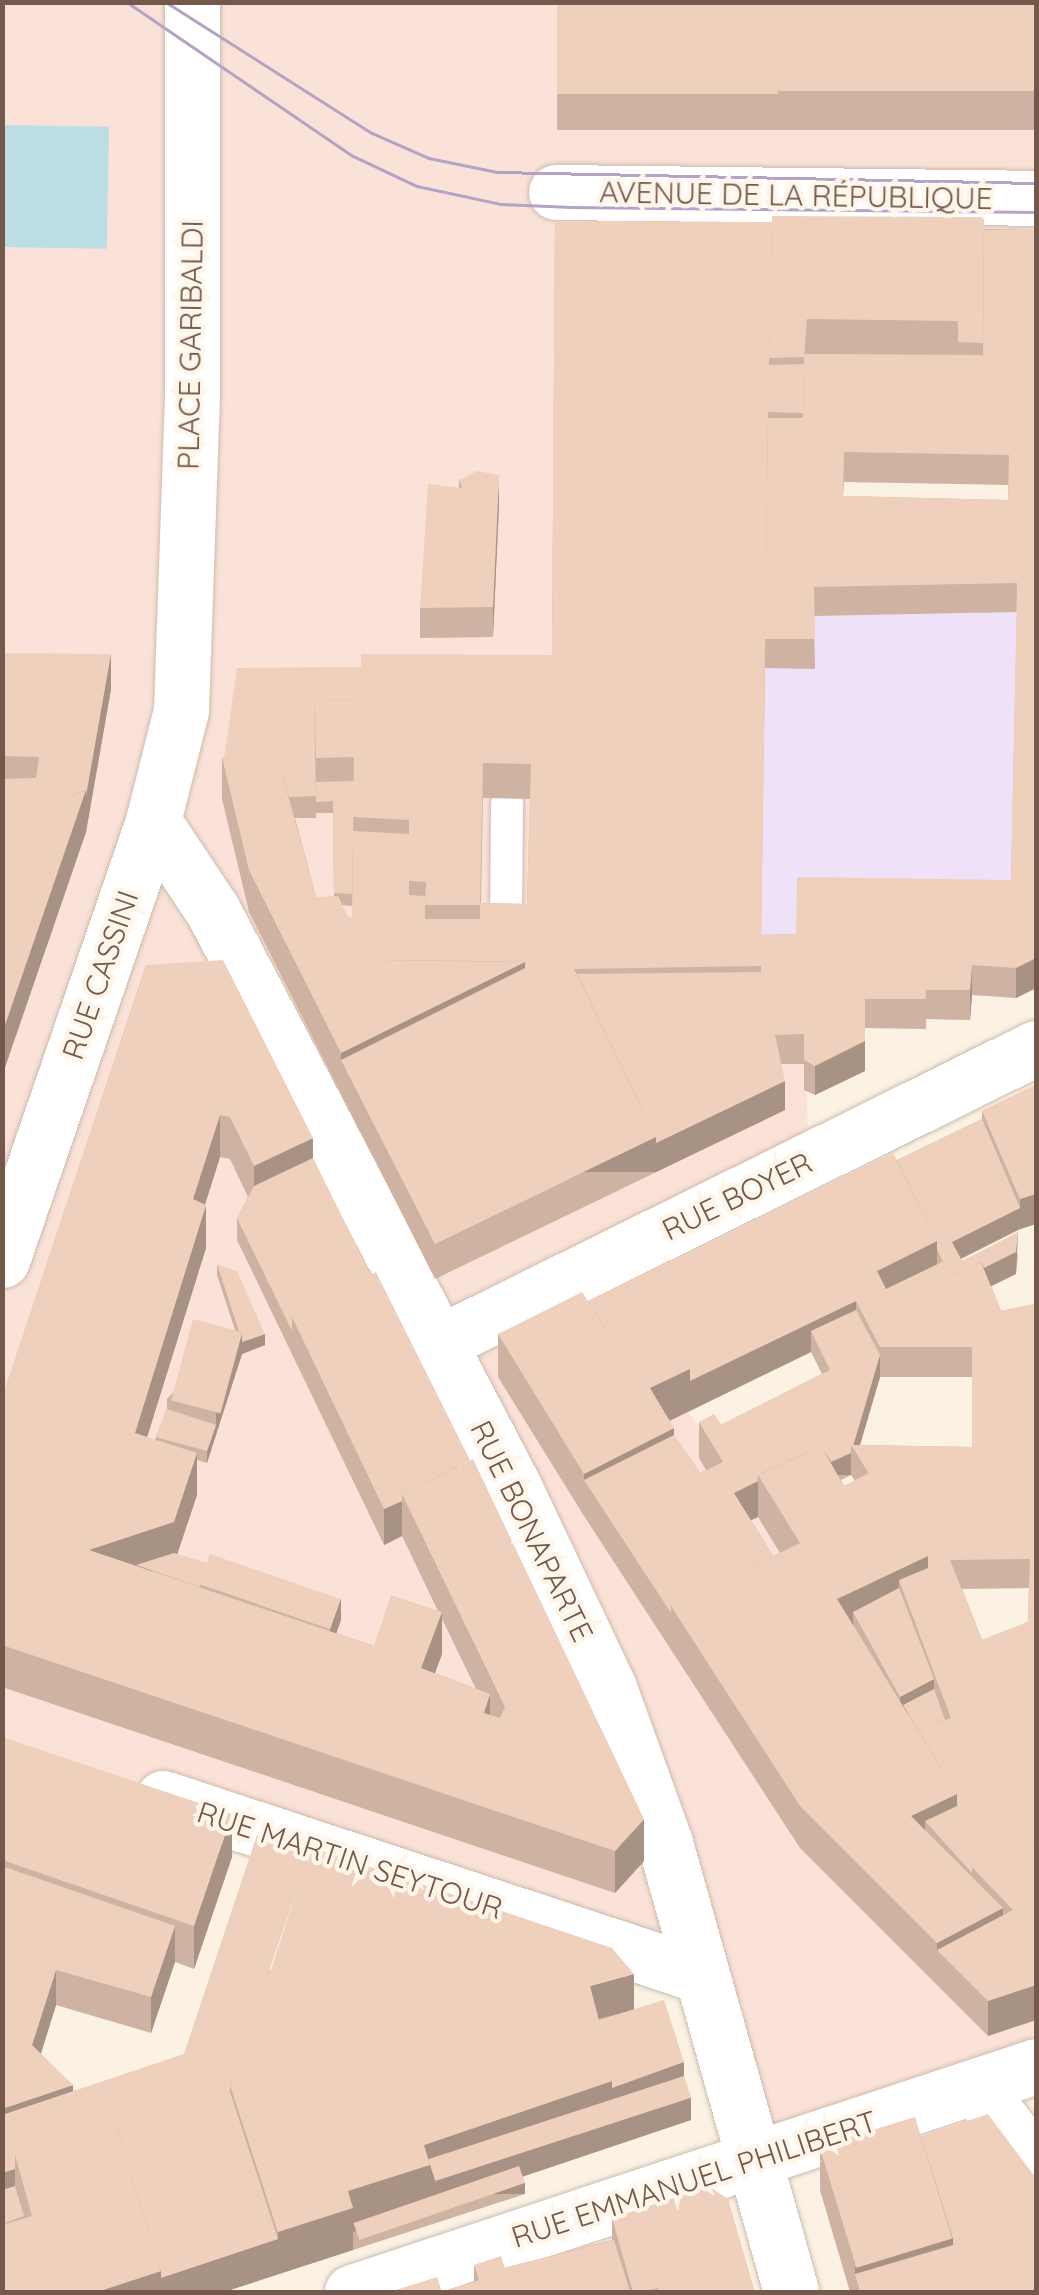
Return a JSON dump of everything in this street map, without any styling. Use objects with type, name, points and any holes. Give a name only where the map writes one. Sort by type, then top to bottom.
[{"type":"street","name":"PLACE GARIBALDI","points":[[181,687],[192,394],[192,2]]},
{"type":"street","name":"AVENUE DE LA RÉPUBLIQUE","points":[[556,192],[1036,198]]},
{"type":"street","name":"RUE CASSINI","points":[[2,1260],[153,820],[173,750],[181,687]]},
{"type":"street","name":"RUE BONAPARTE","points":[[153,820],[213,911],[609,1688],[665,1844],[697,1974],[791,2292]]},
{"type":"street","name":"RUE BOYER","points":[[437,1344],[1036,1048]]},
{"type":"street","name":"RUE MARTIN SEYTOUR","points":[[115,1782],[697,1974]]},
{"type":"street","name":"RUE EMMANUEL PHILIBERT","points":[[352,2292],[1036,2066]]},
{"type":"street","points":[[977,2088],[1036,2165]]},
{"type":"lane","points":[[506,923],[507,804]]},
{"type":"shaded area","points":[[3,3],[1036,3],[1036,383],[786,380],[808,1134],[557,1254],[1036,1833],[1036,2066],[751,2159],[697,1974],[3,1746]]},
{"type":"shaded area","points":[[767,568],[1036,568],[1036,988],[1016,998],[972,995],[970,1020],[927,1019],[926,1029],[865,1028],[865,1071],[815,1095],[804,1090],[804,1064],[775,1065],[761,1002]]},
{"type":"water","points":[[3,125],[109,127],[107,249],[2,247]]},
{"type":"building","points":[[557,2],[778,2],[778,94],[557,94]]},
{"type":"building","points":[[778,2],[1036,2],[1036,91],[778,91]]},
{"type":"building","points":[[772,216],[984,217],[983,343],[958,342],[958,321],[807,319],[804,357],[769,358]]},
{"type":"building","points":[[555,221],[772,222],[769,365],[804,364],[803,413],[768,412],[761,966],[574,969],[656,1137],[435,1244],[341,1060],[525,968],[525,962],[480,961],[480,905],[425,905],[426,882],[409,881],[409,820],[353,817],[354,757],[316,758],[314,701],[361,700],[361,654],[552,655]],"holes":[[[483,763],[531,764],[527,904],[480,903]]]},
{"type":"building","points":[[984,230],[1036,230],[1036,958],[1016,968],[972,965],[970,990],[926,990],[926,999],[865,999],[865,1041],[815,1066],[804,1060],[804,1034],[775,1035],[785,1081],[656,1143],[577,974],[761,972],[761,935],[796,934],[797,877],[1011,880],[1017,583],[814,587],[815,639],[765,639],[768,418],[803,418],[804,354],[983,355]],"holes":[[[844,452],[1009,455],[1008,500],[843,496]]]},
{"type":"building","points":[[477,471],[499,475],[493,607],[420,608],[428,484],[462,488],[459,480]]},
{"type":"building","points":[[2,653],[111,654],[86,796],[86,790],[2,825],[2,779],[36,778],[39,757],[2,756]]},
{"type":"building","points":[[361,667],[361,700],[314,701],[316,796],[289,797],[283,777],[224,758],[237,668]]},
{"type":"building","points":[[222,757],[283,777],[316,897],[338,896],[370,960],[525,962],[341,1053],[249,870]]},
{"type":"building","points":[[354,781],[352,894],[334,893],[333,801],[316,802],[316,782]]},
{"type":"building","points":[[86,790],[2,1034],[2,825]]},
{"type":"building","points":[[353,831],[409,834],[409,895],[425,896],[425,919],[480,919],[480,961],[370,960],[348,917],[352,918]]},
{"type":"building","points":[[223,960],[313,1138],[254,1166],[230,1117],[220,1115],[193,1199],[206,1205],[135,1433],[197,1453],[174,1522],[89,1550],[374,1646],[391,1595],[442,1612],[421,1668],[490,1694],[484,1713],[500,1718],[505,1707],[402,1494],[473,1459],[644,1819],[615,1851],[2,1645],[2,1399],[146,965]]},
{"type":"building","points":[[1036,1085],[1036,1194],[1020,1199],[982,1111]]},
{"type":"building","points":[[982,1119],[1020,1208],[952,1242],[962,1261],[1018,1232],[1016,1252],[984,1268],[981,1262],[954,1275],[946,1260],[943,1262],[937,1241],[897,1160]]},
{"type":"building","points":[[893,1153],[937,1241],[877,1271],[886,1289],[946,1260],[954,1275],[981,1262],[1001,1311],[1035,1304],[1036,1194],[1036,1842],[972,1867],[972,1873],[925,1821],[957,1806],[957,1794],[918,1730],[951,1718],[899,1580],[928,1568],[928,1556],[875,1470],[869,1474],[851,1445],[972,1447],[972,1347],[880,1347],[856,1301],[690,1381],[690,1369],[682,1356],[636,1376],[588,1301]],"holes":[[[1030,1559],[1028,1622],[982,1640],[950,1560]]]},
{"type":"building","points":[[313,1158],[371,1275],[292,1317],[292,1331],[237,1218],[254,1186]]},
{"type":"building","points":[[217,1264],[237,1271],[265,1334],[242,1342],[242,1332]]},
{"type":"building","points":[[376,1272],[470,1460],[402,1494],[402,1501],[384,1509],[292,1317]]},
{"type":"building","points":[[582,1292],[636,1376],[682,1356],[690,1369],[650,1388],[674,1428],[584,1474],[498,1334]]},
{"type":"building","points":[[856,1310],[880,1355],[851,1453],[831,1462],[821,1446],[758,1475],[758,1481],[721,1425],[830,1370],[811,1331]]},
{"type":"building","points":[[193,1319],[242,1332],[221,1413],[171,1400]]},
{"type":"building","points":[[167,1409],[216,1425],[207,1451],[155,1437]]},
{"type":"building","points":[[714,1414],[758,1481],[734,1493],[773,1556],[671,1606],[671,1613],[584,1480],[674,1435],[700,1473],[723,1462],[699,1422]]},
{"type":"building","points":[[821,1446],[844,1486],[875,1470],[928,1556],[837,1599],[957,1794],[911,1816],[1003,1908],[937,1943],[800,1806],[671,1606],[800,1543],[758,1475]]},
{"type":"building","points":[[174,1553],[207,1563],[200,1587],[136,1565]]},
{"type":"building","points":[[210,1554],[340,1599],[330,1629],[200,1584]]},
{"type":"building","points":[[899,1588],[934,1679],[900,1697],[853,1612]]},
{"type":"building","points":[[934,1689],[945,1720],[918,1730],[903,1705]]},
{"type":"building","points":[[2,1737],[232,1814],[194,1926],[2,1860]]},
{"type":"building","points":[[257,1835],[310,1852],[230,2092],[117,2129],[115,2123],[15,2155],[15,2169],[2,2173],[2,2115],[184,2054]]},
{"type":"building","points":[[1036,1842],[1036,1985],[988,2001],[937,1950],[1013,1910],[972,1867]]},
{"type":"building","points":[[311,1847],[612,1948],[634,1974],[590,1986],[599,2020],[664,2000],[684,2062],[612,2088],[612,2081],[313,1977],[311,1982],[271,1970]]},
{"type":"building","points":[[2,1866],[175,1926],[151,1997],[56,1970],[32,2045],[73,2085],[2,2109]]},
{"type":"building","points":[[269,1969],[311,1982],[313,1977],[612,2081],[424,2145],[430,2165],[348,2191],[353,2208],[278,2232],[230,2085]]},
{"type":"building","points":[[684,2076],[691,2098],[435,2181],[428,2159]]},
{"type":"building","points":[[230,2092],[278,2239],[161,2278],[117,2129]]},
{"type":"building","points":[[988,2114],[1036,2178],[1036,2229],[953,2245],[921,2136]]},
{"type":"building","points":[[915,2117],[952,2238],[857,2268],[819,2146]]},
{"type":"building","points":[[115,2123],[161,2271],[97,2292],[2,2292],[2,2225],[32,2216],[15,2155]]},
{"type":"building","points":[[519,2166],[525,2183],[359,2240],[354,2223]]},
{"type":"building","points":[[15,2186],[24,2216],[2,2224],[2,2190]]},
{"type":"building","points":[[709,2186],[728,2199],[755,2292],[659,2292],[658,2288],[633,2292],[612,2218]]},
{"type":"building","points":[[1036,2229],[1036,2292],[860,2292],[855,2274],[953,2245]]},
{"type":"building","points":[[614,2240],[630,2292],[512,2292],[504,2268]]},
{"type":"building","points":[[501,2256],[512,2292],[442,2292],[479,2280],[474,2265]]},
{"type":"building","points":[[437,2277],[442,2292],[397,2292],[396,2290]]},
{"type":"tram line","points":[[127,2],[353,156],[417,186],[501,204],[571,207],[1036,212]]},
{"type":"tram line","points":[[166,2],[372,133],[429,158],[497,172],[1036,183]]}]
